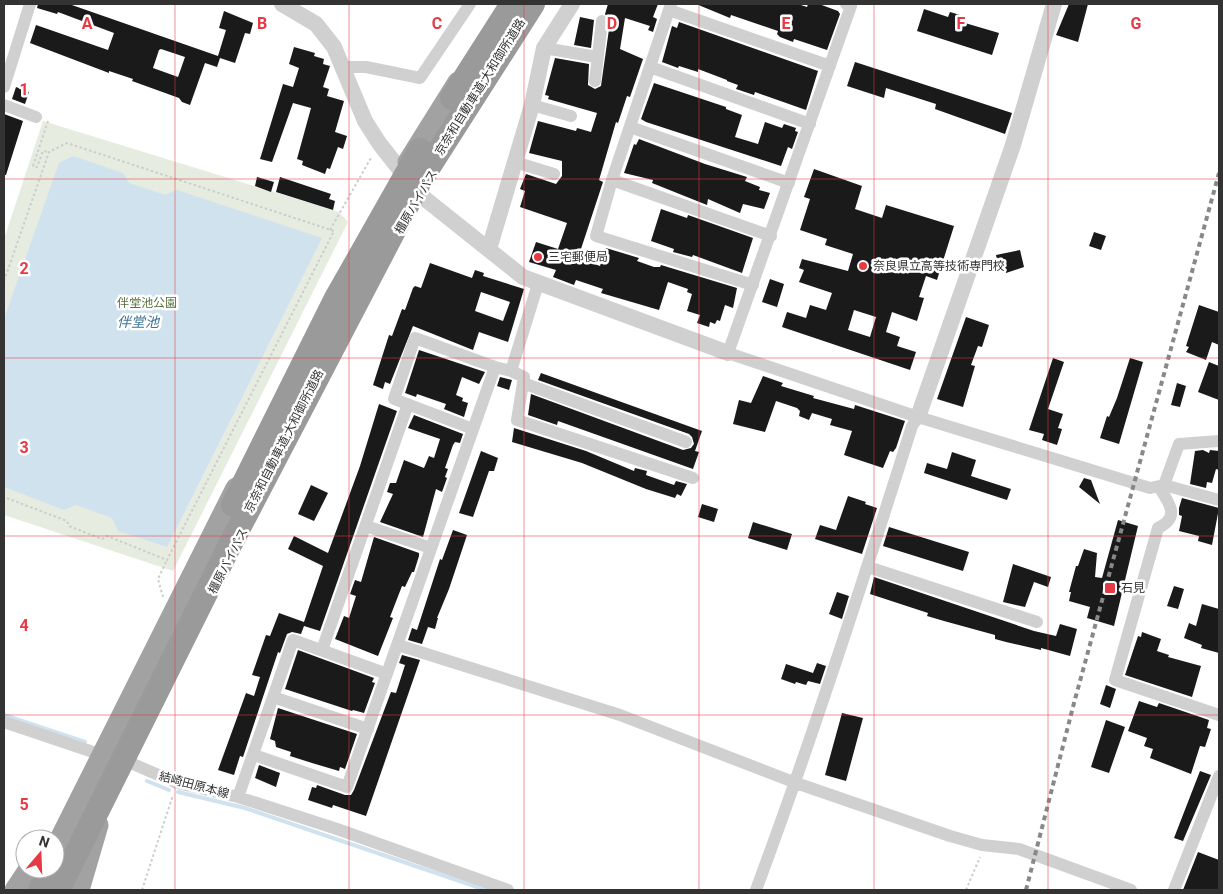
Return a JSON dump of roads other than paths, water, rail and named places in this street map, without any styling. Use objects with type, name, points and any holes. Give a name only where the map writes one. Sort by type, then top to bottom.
[{"type":"highway","name":"橿原バイパス","points":[[65,829],[328,306],[402,172],[508,4]]},
{"type":"highway","name":"京奈和自動車道;大和御所道路","points":[[65,840],[335,300],[406,173],[512,4]]},
{"type":"highway","name":"京奈和自動車道;大和御所道路","points":[[58,890],[230,545],[420,182],[533,4]]},
{"type":"highway","name":"橿原バイパス","points":[[62,890],[356,310],[419,194],[538,4]]},
{"type":"highway","points":[[57,829],[83,793]]},
{"type":"highway","points":[[79,890],[103,808]]},
{"type":"highway","points":[[15,890],[22,879]]},
{"type":"street","points":[[4,87],[30,4]]},
{"type":"street","points":[[282,4],[316,24],[334,47],[366,121],[379,143],[419,194],[524,277],[538,284],[728,353],[918,416],[1150,488],[1162,486],[1219,500]]},
{"type":"street","points":[[342,67],[366,68],[420,78],[470,4]]},
{"type":"street","points":[[489,249],[532,105],[544,48],[572,4]]},
{"type":"street","points":[[728,353],[851,6],[846,4]]},
{"type":"street","points":[[756,890],[796,783],[868,567],[912,426],[918,416],[1013,145],[1054,4]]},
{"type":"street","points":[[753,285],[596,236],[612,180],[670,7],[830,66]]},
{"type":"street","points":[[595,81],[602,22]]},
{"type":"street","points":[[544,48],[597,57]]},
{"type":"street","points":[[650,67],[810,124]]},
{"type":"street","points":[[4,104],[36,117]]},
{"type":"street","points":[[532,105],[570,116]]},
{"type":"street","points":[[630,127],[789,183]]},
{"type":"street","points":[[515,162],[554,174]]},
{"type":"street","points":[[612,180],[771,236]]},
{"type":"street","points":[[511,371],[538,284]]},
{"type":"street","points":[[473,429],[394,399],[415,338],[524,376],[517,420],[693,478]]},
{"type":"street","points":[[254,755],[347,787],[495,367]]},
{"type":"street","points":[[523,384],[686,442]]},
{"type":"street","points":[[322,650],[408,404]]},
{"type":"street","points":[[1219,441],[1178,444],[1162,486],[1170,502],[1171,514],[1166,523],[1158,528],[1115,680],[1219,715]]},
{"type":"street","points":[[366,526],[431,548]]},
{"type":"street","points":[[868,567],[1038,622]]},
{"type":"street","points":[[238,797],[293,640],[387,674]]},
{"type":"street","points":[[398,645],[620,715],[796,783],[950,836],[982,844],[1019,849],[1131,890]]},
{"type":"street","points":[[273,696],[368,729]]},
{"type":"street","points":[[4,722],[102,755]]},
{"type":"street","name":"結崎田原本線","points":[[126,761],[177,783],[238,797],[337,829],[508,890]]},
{"type":"street","points":[[1174,890],[1219,776]]},
{"type":"water","name":"伴堂池","points":[[73,156],[123,173],[129,183],[165,195],[177,190],[322,238],[167,547],[118,531],[112,518],[76,505],[64,510],[4,487],[4,319],[59,163]]},
{"type":"waterway","points":[[4,715],[85,742]]},
{"type":"waterway","points":[[147,781],[169,790]]},
{"type":"waterway","points":[[178,792],[245,808],[486,890]]},
{"type":"railway","points":[[1026,890],[1074,703],[1219,173]]},
{"type":"place","name":"三宅郵便局","points":[[538,257]]},
{"type":"place","name":"奈良県立高等技術専門校","points":[[863,266]]},
{"type":"place","name":"石見","points":[[1110,588]]},
{"type":"park label","name":"伴堂池公園","points":[[147,303]]}]
